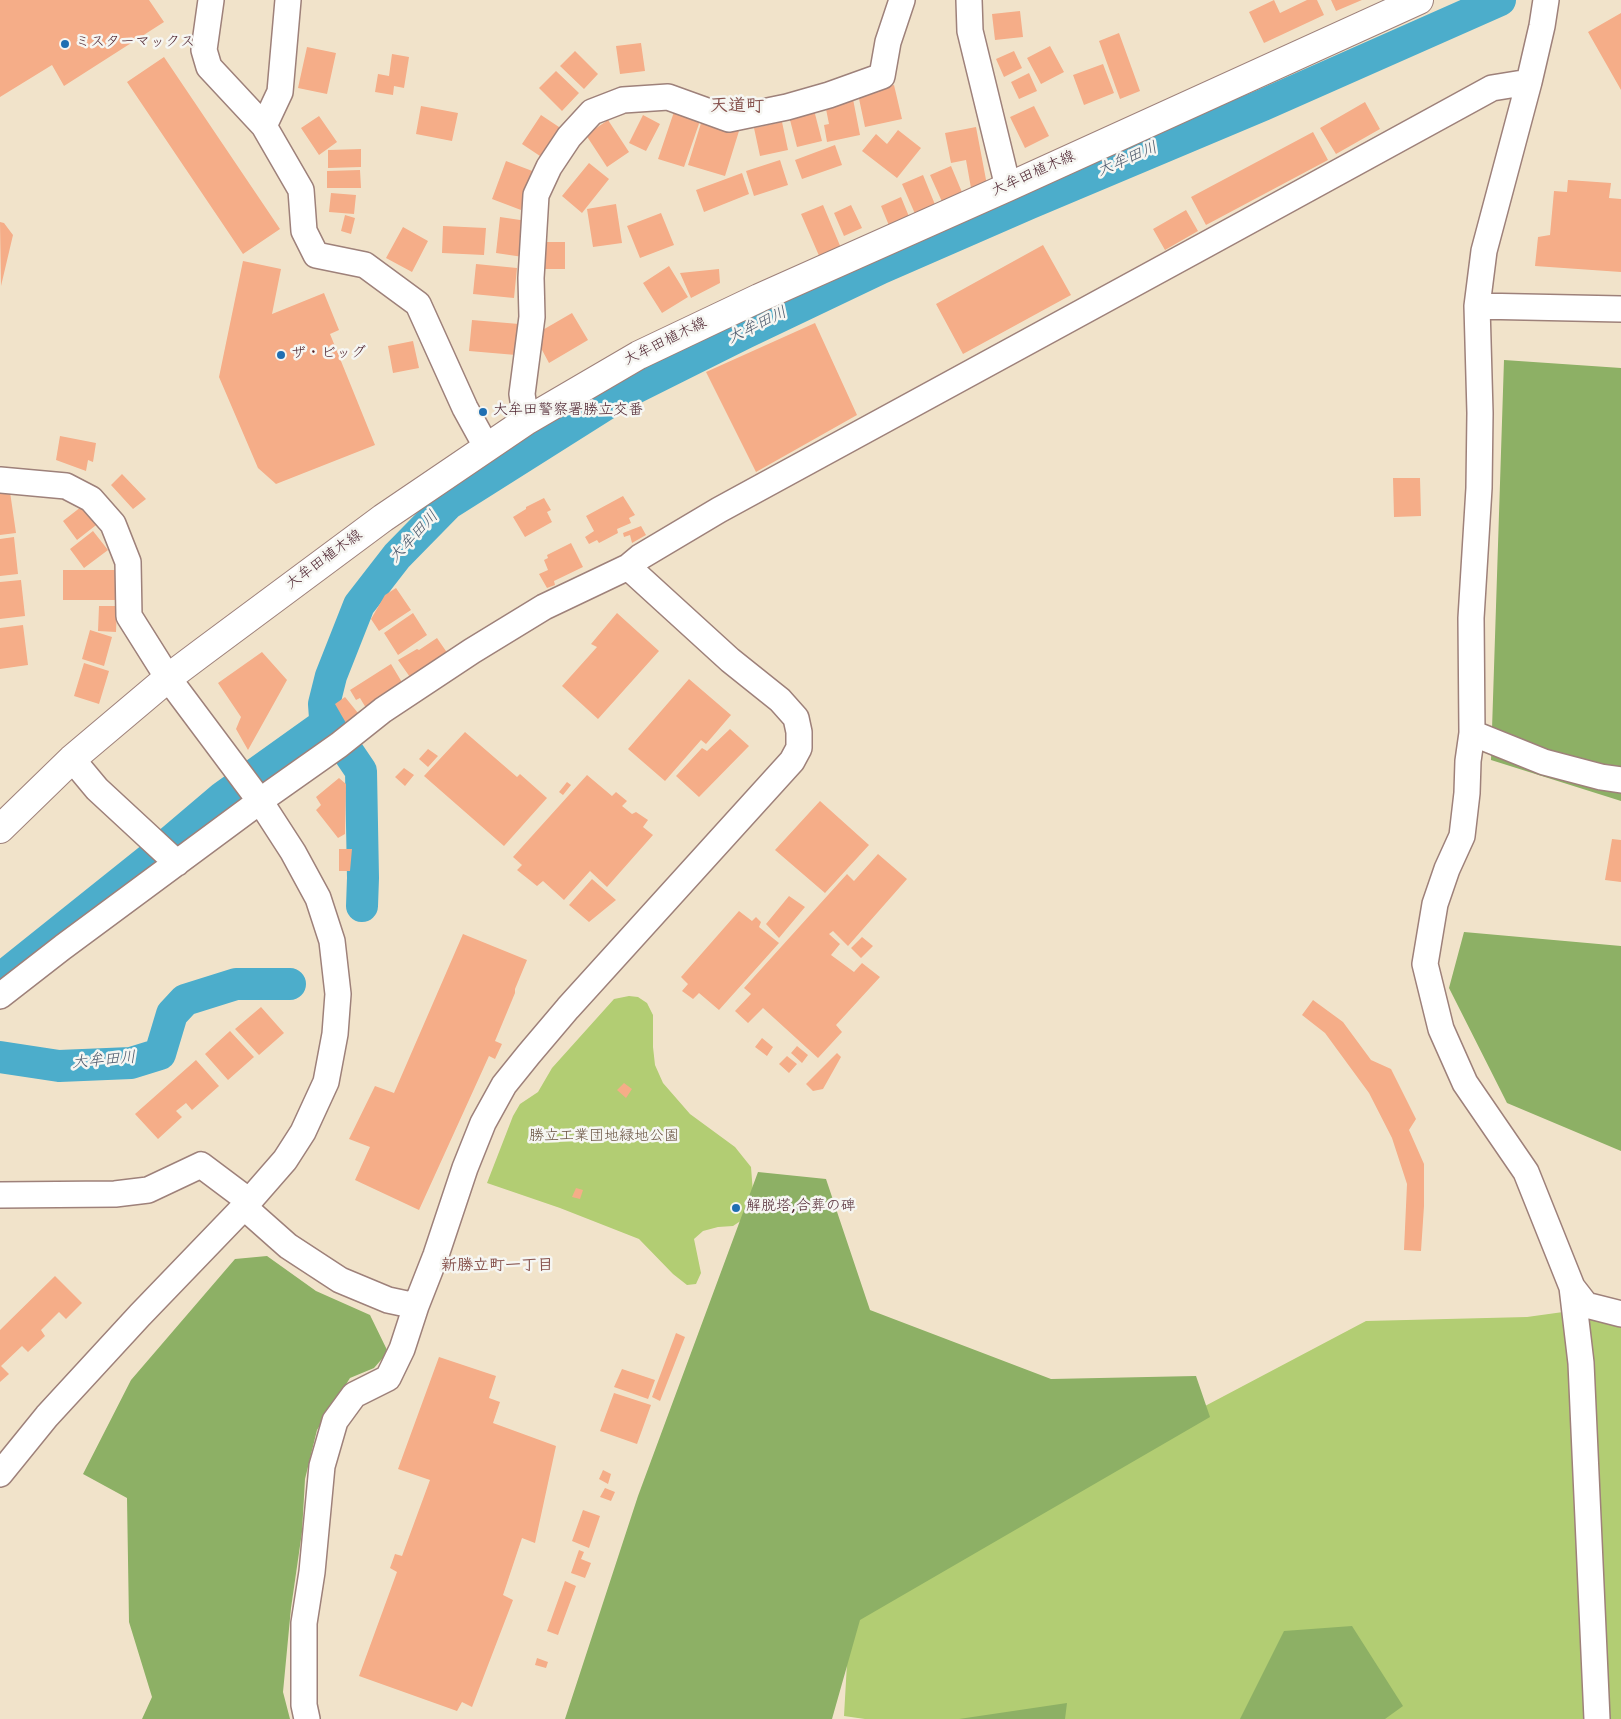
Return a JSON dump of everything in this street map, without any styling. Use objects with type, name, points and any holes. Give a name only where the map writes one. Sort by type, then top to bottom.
[{"type":"main road","name":"大牟田植木線","points":[[0,829],[72,758],[168,678],[383,518],[526,421],[638,355],[759,298],[1419,0]]},
{"type":"street","points":[[211,0],[204,50],[209,67],[264,126],[301,190],[304,230],[316,255],[365,265],[418,304],[465,408],[487,448]]},
{"type":"street","points":[[264,126],[280,92],[288,0]]},
{"type":"street","points":[[526,421],[522,394],[532,317],[531,278],[536,195],[549,168],[569,137],[592,112],[623,100],[668,97],[729,119],[804,102],[882,76],[888,42],[902,0]]},
{"type":"street","points":[[969,0],[970,31],[1008,187]]},
{"type":"street","points":[[1546,0],[1529,82],[1484,251],[1478,306],[1479,488],[1472,618],[1472,733],[1462,836],[1447,869],[1435,904],[1425,964],[1441,1029],[1465,1083],[1526,1172],[1572,1287],[1581,1363],[1596,1719]]},
{"type":"street","points":[[0,996],[166,853],[257,797],[344,740],[383,710],[472,651],[536,612],[628,567],[640,557],[718,510],[1492,88],[1529,82]]},
{"type":"street","points":[[1478,306],[1621,309]]},
{"type":"street","points":[[0,480],[66,486],[91,499],[113,524],[128,562],[129,616],[168,678],[257,797],[293,852],[318,898],[332,941],[338,994],[335,1034],[326,1082],[303,1132],[285,1160],[54,1409],[0,1474]]},
{"type":"street","points":[[307,1719],[304,1705],[304,1623],[312,1572],[322,1466],[334,1422],[354,1395],[388,1378],[402,1349],[482,1123],[504,1085],[529,1054],[568,1008],[792,762],[799,748],[800,732],[796,718],[780,700],[730,660],[628,567]]},
{"type":"street","points":[[1472,733],[1544,762],[1601,777],[1621,780]]},
{"type":"street","points":[[72,758],[97,788],[166,853]]},
{"type":"street","points":[[0,1195],[115,1194],[148,1190],[201,1165],[246,1204],[288,1246],[340,1280],[388,1300],[416,1306]]},
{"type":"street","points":[[1572,1287],[1586,1305],[1621,1314]]},
{"type":"green space","points":[[1504,360],[1621,368],[1621,801],[1491,760]]},
{"type":"green space","points":[[1464,932],[1621,946],[1621,1151],[1507,1103],[1449,988]]},
{"type":"green space","name":"勝立工業団地緑地公園","points":[[629,996],[638,997],[647,1003],[653,1015],[655,1065],[663,1083],[690,1114],[735,1147],[751,1167],[753,1193],[751,1214],[733,1226],[703,1231],[694,1239],[701,1273],[696,1284],[687,1285],[673,1274],[639,1239],[560,1208],[487,1183],[513,1116],[520,1104],[538,1092],[552,1068],[614,999]]},
{"type":"green space","points":[[758,1172],[826,1179],[870,1310],[1051,1379],[1196,1376],[1210,1417],[860,1620],[832,1719],[565,1719],[638,1496]]},
{"type":"green space","points":[[267,1256],[316,1291],[370,1315],[388,1352],[374,1368],[350,1378],[317,1430],[305,1479],[302,1532],[291,1608],[283,1692],[290,1719],[142,1719],[152,1697],[129,1622],[127,1498],[83,1474],[131,1380],[235,1259]]},
{"type":"green space","points":[[1621,1304],[1621,1719],[865,1719],[844,1716],[851,1593],[1366,1321],[1527,1317]]},
{"type":"green space","points":[[1352,1626],[1403,1706],[1385,1719],[1240,1719],[1284,1631]]},
{"type":"green space","points":[[1067,1703],[1065,1719],[959,1719]]},
{"type":"building","name":"ミスターマックス","points":[[0,0],[149,0],[164,22],[64,86],[52,65],[0,97]]},
{"type":"building","points":[[1274,0],[1280,13],[1307,0],[1317,0],[1324,15],[1264,43],[1249,12]]},
{"type":"building","points":[[1331,0],[1362,0],[1336,11]]},
{"type":"building","points":[[1020,11],[1023,37],[995,40],[992,14]]},
{"type":"building","points":[[1621,13],[1621,90],[1588,32]]},
{"type":"building","points":[[1119,33],[1140,91],[1120,99],[1099,41]]},
{"type":"building","points":[[641,43],[645,71],[620,74],[616,46]]},
{"type":"building","points":[[1050,46],[1064,72],[1041,84],[1027,58]]},
{"type":"building","points":[[307,47],[336,53],[327,94],[298,88]]},
{"type":"building","points":[[575,51],[598,74],[584,89],[560,66]]},
{"type":"building","points":[[1014,51],[1022,68],[1004,77],[996,59]]},
{"type":"building","points":[[392,54],[409,57],[404,88],[394,86],[393,95],[375,92],[378,74],[389,76]]},
{"type":"building","points":[[164,57],[280,229],[243,254],[127,82]]},
{"type":"building","points":[[1103,64],[1114,93],[1084,105],[1073,75]]},
{"type":"building","points":[[556,71],[579,93],[562,111],[539,88]]},
{"type":"building","points":[[1029,73],[1037,91],[1019,99],[1011,82]]},
{"type":"building","points":[[894,85],[902,119],[865,127],[858,94]]},
{"type":"building","points":[[853,99],[860,135],[827,142],[824,125],[829,124],[825,104]]},
{"type":"building","points":[[1365,102],[1380,129],[1336,154],[1320,128]]},
{"type":"building","points":[[421,106],[458,113],[452,141],[416,134]]},
{"type":"building","points":[[676,106],[702,115],[684,167],[658,159]]},
{"type":"building","points":[[1034,106],[1049,136],[1025,148],[1010,117]]},
{"type":"building","points":[[814,110],[822,141],[797,147],[789,116]]},
{"type":"building","points":[[541,115],[565,131],[546,160],[522,144]]},
{"type":"building","points":[[643,115],[660,124],[646,151],[629,143]]},
{"type":"building","points":[[319,116],[337,142],[319,155],[301,128]]},
{"type":"building","points":[[608,120],[629,152],[607,167],[586,135]]},
{"type":"building","points":[[702,120],[739,131],[725,176],[688,165]]},
{"type":"building","points":[[782,122],[788,150],[760,156],[754,128]]},
{"type":"building","points":[[976,127],[987,185],[971,188],[966,160],[951,163],[945,133]]},
{"type":"building","points":[[898,130],[921,148],[897,178],[862,151],[876,134],[887,144]]},
{"type":"building","points":[[1313,132],[1328,160],[1206,225],[1191,197]]},
{"type":"building","points":[[835,145],[842,165],[802,179],[795,160]]},
{"type":"building","points":[[361,149],[361,167],[328,168],[328,150]]},
{"type":"building","points":[[780,160],[788,185],[754,196],[746,171]]},
{"type":"building","points":[[506,161],[535,172],[521,210],[492,199]]},
{"type":"building","points":[[589,163],[609,179],[582,213],[562,196]]},
{"type":"building","points":[[951,166],[964,197],[944,206],[930,175]]},
{"type":"building","points":[[360,170],[361,188],[327,188],[327,171]]},
{"type":"building","points":[[742,173],[749,194],[704,212],[696,190]]},
{"type":"building","points":[[923,175],[936,207],[916,216],[902,184]]},
{"type":"building","points":[[1568,180],[1611,183],[1609,198],[1621,199],[1621,272],[1535,266],[1538,237],[1550,235],[1554,191],[1567,192]]},
{"type":"building","points":[[331,193],[356,195],[354,214],[329,212]]},
{"type":"building","points":[[901,197],[910,219],[890,228],[881,206]]},
{"type":"building","points":[[616,204],[622,243],[593,247],[587,209]]},
{"type":"building","points":[[823,205],[841,248],[820,258],[801,214]]},
{"type":"building","points":[[851,205],[862,228],[844,236],[834,213]]},
{"type":"building","points":[[1186,210],[1198,231],[1165,250],[1153,229]]},
{"type":"building","points":[[661,213],[674,245],[640,258],[627,226]]},
{"type":"building","points":[[345,215],[355,218],[351,234],[341,231]]},
{"type":"building","points":[[500,217],[527,221],[523,257],[496,253]]},
{"type":"building","points":[[0,222],[4,223],[13,235],[1,286]]},
{"type":"building","points":[[443,226],[486,228],[484,255],[442,253]]},
{"type":"building","points":[[403,227],[428,241],[412,272],[386,258]]},
{"type":"building","points":[[540,242],[565,242],[565,269],[540,269]]},
{"type":"building","points":[[1043,245],[1071,295],[963,354],[936,304]]},
{"type":"building","name":"ザ・ビッグ","points":[[243,261],[281,269],[272,314],[324,293],[339,330],[330,334],[375,445],[276,484],[258,468],[219,377]]},
{"type":"building","points":[[476,264],[517,268],[514,298],[473,294]]},
{"type":"building","points":[[669,266],[688,297],[662,313],[643,283]]},
{"type":"building","points":[[719,269],[720,283],[691,298],[680,273]]},
{"type":"building","points":[[572,313],[588,340],[549,363],[534,335]]},
{"type":"building","points":[[472,320],[519,324],[516,355],[469,351]]},
{"type":"building","points":[[815,323],[857,415],[756,472],[706,372]]},
{"type":"building","points":[[413,341],[419,368],[393,373],[388,346]]},
{"type":"building","points":[[60,436],[96,443],[93,462],[88,460],[86,471],[56,460]]},
{"type":"building","points":[[122,474],[146,499],[133,509],[111,485]]},
{"type":"building","points":[[1393,478],[1420,478],[1421,516],[1394,517]]},
{"type":"building","points":[[10,492],[16,533],[0,535],[0,494]]},
{"type":"building","points":[[623,496],[635,515],[629,518],[631,523],[617,529],[618,533],[599,543],[597,540],[589,544],[585,537],[594,531],[586,516]]},
{"type":"building","points":[[544,498],[551,510],[547,512],[552,522],[525,537],[513,517],[526,509],[526,507]]},
{"type":"building","points":[[86,503],[100,522],[77,540],[63,521]]},
{"type":"building","points":[[641,526],[646,535],[632,543],[630,535],[624,537],[623,533]]},
{"type":"building","points":[[93,531],[108,550],[84,568],[70,549]]},
{"type":"building","points":[[14,537],[18,574],[0,576],[0,539]]},
{"type":"building","points":[[571,543],[583,567],[554,581],[555,585],[547,588],[539,574],[548,570],[544,560],[548,558],[547,555]]},
{"type":"building","points":[[63,570],[117,570],[116,600],[63,600]]},
{"type":"building","points":[[21,580],[25,616],[0,619],[0,582]]},
{"type":"building","points":[[396,588],[411,610],[379,631],[371,619],[385,595]]},
{"type":"building","points":[[99,606],[117,606],[116,632],[98,631]]},
{"type":"building","points":[[413,613],[427,635],[398,655],[384,633]]},
{"type":"building","points":[[617,613],[659,651],[598,719],[562,686],[597,647],[591,644]]},
{"type":"building","points":[[23,625],[28,665],[0,669],[0,628]]},
{"type":"building","points":[[90,630],[112,637],[104,666],[82,659]]},
{"type":"building","points":[[437,638],[448,654],[412,680],[398,660],[417,649],[419,650]]},
{"type":"building","points":[[262,652],[287,680],[248,750],[236,729],[241,717],[218,683]]},
{"type":"building","points":[[84,663],[109,671],[99,704],[74,696]]},
{"type":"building","points":[[391,664],[403,684],[366,708],[360,698],[356,700],[350,690]]},
{"type":"building","points":[[689,679],[731,715],[706,744],[701,740],[665,781],[628,749]]},
{"type":"building","points":[[345,697],[358,713],[346,723],[335,704]]},
{"type":"building","points":[[730,729],[749,746],[699,797],[676,776],[702,748],[707,751]]},
{"type":"building","points":[[465,732],[517,777],[520,774],[547,798],[504,846],[424,776]]},
{"type":"building","points":[[428,749],[438,756],[428,767],[419,759]]},
{"type":"building","points":[[404,768],[414,775],[405,786],[395,777]]},
{"type":"building","points":[[587,775],[612,796],[616,792],[627,801],[622,806],[632,814],[636,812],[648,820],[643,827],[653,835],[607,887],[590,871],[564,900],[543,881],[537,886],[517,870],[522,865],[513,857]]},
{"type":"building","points":[[339,778],[346,784],[345,834],[338,838],[316,810],[321,805],[316,797]]},
{"type":"building","points":[[567,782],[571,785],[563,795],[559,792]]},
{"type":"building","points":[[820,801],[869,845],[825,893],[775,850]]},
{"type":"building","points":[[1612,839],[1621,840],[1621,882],[1605,880]]},
{"type":"building","points":[[339,849],[352,849],[350,871],[339,871]]},
{"type":"building","points":[[878,854],[907,879],[848,946],[833,931],[829,934],[840,944],[831,955],[854,972],[862,963],[880,977],[836,1025],[842,1032],[818,1058],[763,1008],[748,1023],[735,1011],[751,994],[744,988],[847,874],[854,881]]},
{"type":"building","points":[[592,879],[616,900],[589,922],[569,905]]},
{"type":"building","points":[[789,896],[805,907],[779,938],[766,924]]},
{"type":"building","points":[[739,911],[752,921],[756,917],[761,922],[759,927],[779,943],[719,1010],[699,993],[693,999],[682,991],[688,984],[681,977]]},
{"type":"building","points":[[463,934],[527,960],[495,1041],[502,1044],[495,1059],[489,1056],[419,1210],[355,1180],[370,1147],[349,1139],[375,1086],[394,1093]]},
{"type":"building","points":[[862,937],[873,946],[861,958],[851,948]]},
{"type":"building","points":[[1313,1000],[1343,1022],[1371,1060],[1391,1069],[1416,1119],[1409,1130],[1424,1164],[1421,1251],[1404,1250],[1407,1184],[1392,1138],[1369,1093],[1325,1033],[1302,1015]]},
{"type":"building","points":[[261,1007],[284,1033],[259,1055],[235,1029]]},
{"type":"building","points":[[230,1031],[254,1057],[228,1080],[205,1054]]},
{"type":"building","points":[[762,1038],[773,1047],[767,1056],[755,1047]]},
{"type":"building","points":[[797,1046],[808,1055],[802,1063],[791,1053]]},
{"type":"building","points":[[837,1053],[841,1057],[823,1089],[813,1091],[806,1084]]},
{"type":"building","points":[[787,1056],[797,1064],[789,1073],[779,1064]]},
{"type":"building","points":[[196,1060],[219,1086],[192,1110],[186,1103],[176,1111],[182,1117],[158,1139],[135,1114]]},
{"type":"building","points":[[624,1083],[632,1089],[626,1098],[617,1090]]},
{"type":"building","points":[[576,1188],[583,1190],[580,1199],[572,1197]]},
{"type":"building","points":[[55,1276],[82,1303],[66,1319],[59,1312],[41,1330],[45,1336],[28,1352],[22,1346],[1,1366],[9,1374],[0,1382],[0,1330]]},
{"type":"building","points":[[676,1333],[685,1337],[660,1401],[652,1397]]},
{"type":"building","points":[[439,1357],[496,1376],[489,1398],[500,1402],[493,1423],[556,1446],[535,1543],[522,1538],[503,1595],[513,1600],[472,1707],[462,1702],[457,1711],[359,1676],[397,1572],[390,1568],[395,1554],[402,1556],[430,1480],[398,1469]]},
{"type":"building","points":[[622,1369],[655,1380],[648,1399],[614,1387]]},
{"type":"building","points":[[614,1393],[651,1405],[637,1444],[600,1431]]},
{"type":"building","points":[[603,1470],[611,1474],[608,1484],[599,1479]]},
{"type":"building","points":[[605,1488],[615,1492],[611,1501],[600,1497]]},
{"type":"building","points":[[583,1510],[600,1516],[589,1548],[572,1541]]},
{"type":"building","points":[[579,1550],[584,1552],[581,1559],[591,1563],[585,1578],[571,1573]]},
{"type":"building","points":[[565,1581],[576,1586],[558,1635],[547,1631]]},
{"type":"building","points":[[537,1658],[548,1662],[546,1668],[535,1665]]},
{"type":"waterway","name":"大牟田川","points":[[362,906],[361,771],[325,718],[324,704],[331,676],[359,605],[397,556],[448,504],[619,396],[745,333],[881,268],[1263,105],[1500,0]]},
{"type":"waterway","points":[[0,979],[150,859],[223,797],[328,722]]},
{"type":"waterway","name":"大牟田川","points":[[0,1057],[59,1066],[131,1063],[160,1054],[172,1014],[185,1000],[236,984],[290,984]]},
{"type":"place","name":"ミスターマックス","points":[[65,44]]},
{"type":"place","name":"ザ・ビッグ","points":[[281,355]]},
{"type":"place","name":"大牟田警察署勝立交番","points":[[483,412]]},
{"type":"place","name":"解脱塔,合葬の碑","points":[[736,1208]]},
{"type":"district","name":"天道町","points":[[737,108]]},
{"type":"district","name":"新勝立町一丁目","points":[[497,1268]]}]
